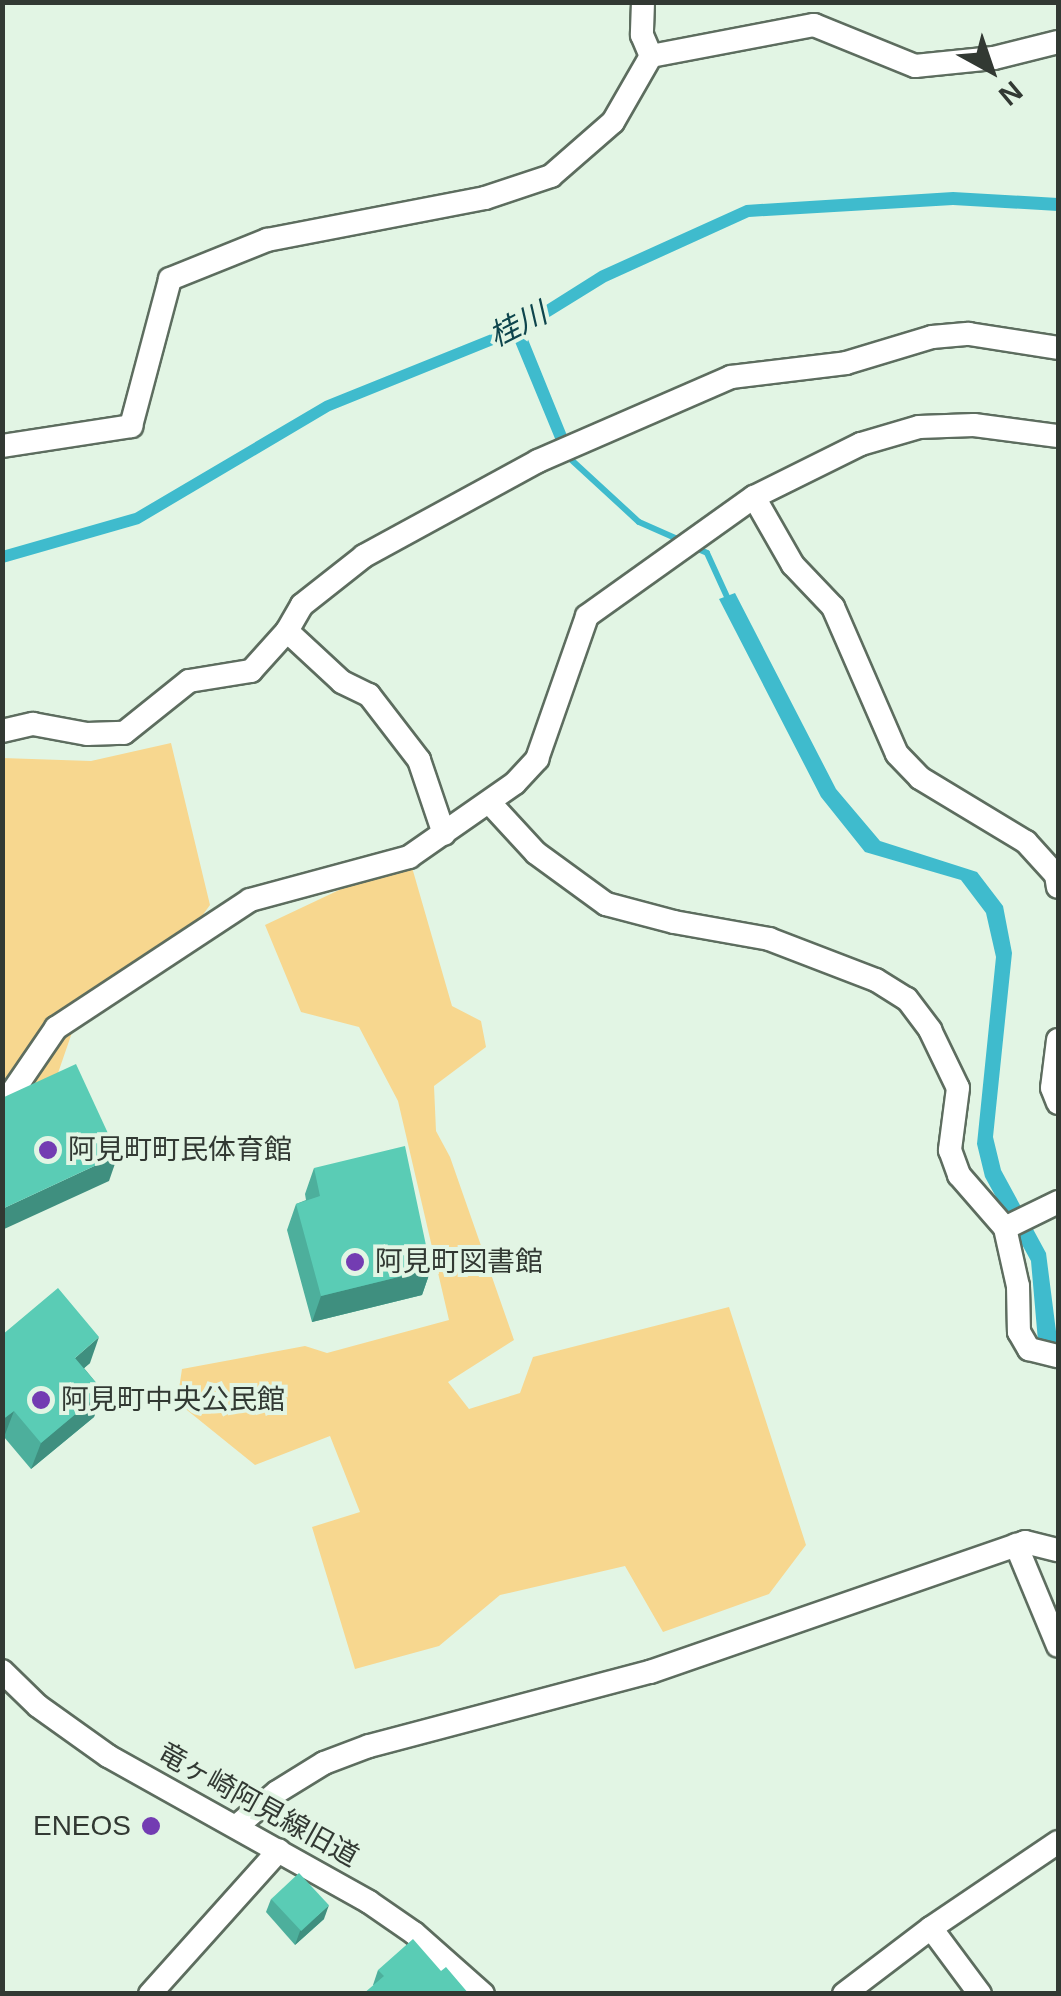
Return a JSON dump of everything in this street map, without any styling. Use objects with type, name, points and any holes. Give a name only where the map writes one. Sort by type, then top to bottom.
[{"type":"street","points":[[643,2],[642,35],[651,56]]},
{"type":"street","points":[[2,446],[131,426],[170,279],[267,240],[485,198],[550,176],[612,122],[651,56],[814,25],[914,66],[994,58],[1058,42]]},
{"type":"street","points":[[2,730],[33,724],[87,734],[124,733],[189,681],[251,671],[287,631],[302,605],[364,556],[538,461],[731,377],[846,363],[932,336],[969,334],[1058,348]]},
{"type":"street","points":[[2,1098],[11,1094],[56,1028],[250,900],[410,857],[490,802],[537,759],[586,616],[754,497],[861,444],[919,426],[974,424],[1058,436]]},
{"type":"street","points":[[754,497],[792,565],[833,606],[897,754],[920,778],[1026,842],[1056,875],[1058,887]]},
{"type":"street","points":[[287,631],[342,682],[368,695],[419,760],[444,834]]},
{"type":"street","points":[[490,802],[536,853],[606,904],[674,922],[770,939],[876,980],[907,999],[930,1030],[958,1088],[950,1150],[959,1176],[1005,1228],[1018,1286],[1019,1332],[1029,1350],[1058,1356]]},
{"type":"street","points":[[1058,1040],[1052,1088],[1058,1103]]},
{"type":"street","points":[[1005,1228],[1058,1202]]},
{"type":"street","points":[[237,1826],[276,1792],[324,1762],[369,1746],[650,1672],[1024,1542],[1058,1550]]},
{"type":"street","points":[[1016,1545],[1058,1646]]},
{"type":"street","name":"竜ヶ崎阿見線旧道","points":[[2,1671],[74,1734],[280,1850],[414,1933],[483,1994]]},
{"type":"street","points":[[150,1994],[280,1850]]},
{"type":"street","points":[[844,1994],[931,1928],[1055,1852]]},
{"type":"street","points":[[931,1928],[980,1994]]},
{"type":"shaded area","points":[[171,743],[210,905],[169,961],[77,1018],[57,1076],[2,1109],[2,758],[91,761]]},
{"type":"shaded area","points":[[409,857],[452,1006],[481,1021],[486,1047],[434,1086],[436,1131],[450,1157],[514,1340],[448,1382],[469,1409],[520,1393],[533,1357],[729,1307],[806,1545],[769,1594],[663,1632],[625,1566],[500,1595],[439,1646],[355,1669],[312,1527],[360,1512],[330,1436],[255,1465],[177,1402],[182,1369],[305,1346],[327,1353],[449,1320],[398,1101],[359,1027],[301,1012],[265,925]]},
{"type":"water","name":"桂川","points":[[953,192],[1058,198],[1058,211],[953,205],[749,217],[606,282],[525,332],[568,438],[556,441],[513,337],[330,411],[139,524],[3,563],[2,551],[135,513],[325,401],[516,324],[600,271],[746,205]]},
{"type":"water","points":[[735,593],[836,789],[880,841],[977,872],[1003,906],[1012,953],[993,1137],[1001,1170],[1046,1253],[1058,1347],[1038,1341],[1031,1261],[985,1177],[977,1144],[996,957],[986,913],[961,880],[865,852],[821,797],[719,599]]},
{"type":"building","name":"阿見町町民体育館","points":[[76,1064],[118,1155],[2,1209],[2,1098]]},
{"type":"building","name":"阿見町図書館","points":[[405,1146],[431,1269],[321,1296],[296,1204],[320,1196],[314,1168]]},
{"type":"building","name":"阿見町中央公民館","points":[[58,1288],[99,1337],[75,1358],[103,1391],[41,1443],[14,1411],[2,1420],[2,1335]]},
{"type":"building","points":[[299,1873],[329,1905],[301,1931],[271,1899]]},
{"type":"building","points":[[413,1939],[441,1971],[446,1967],[469,1994],[363,1994],[384,1976],[378,1970]]},
{"type":"waterway","points":[[565,454],[639,522],[682,541]]},
{"type":"waterway","points":[[693,547],[707,553],[729,601]]},
{"type":"place","name":"阿見町町民体育館","points":[[48,1150]]},
{"type":"place","name":"阿見町図書館","points":[[355,1262]]},
{"type":"place","name":"阿見町中央公民館","points":[[41,1400]]},
{"type":"place","name":"ENEOS","points":[[151,1826]]}]
